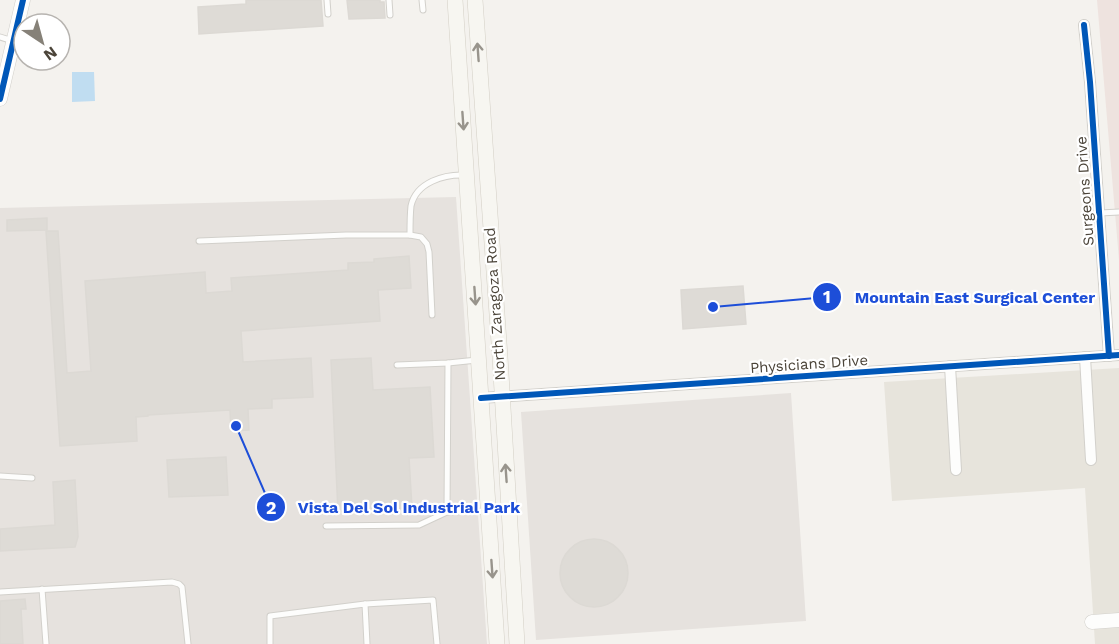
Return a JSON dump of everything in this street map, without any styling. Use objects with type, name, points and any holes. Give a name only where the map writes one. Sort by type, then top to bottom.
[{"type":"main road","name":"North Zaragoza Road","points":[[455,0],[497,644]]},
{"type":"main road","name":"North Zaragoza Road","points":[[475,0],[517,644]]},
{"type":"main road","points":[[459,66],[468,76],[474,95],[482,104]]},
{"type":"main road","points":[[488,511],[498,517],[504,561],[513,573]]},
{"type":"street","name":"Surgeons Drive","points":[[1084,25],[1099,213],[1114,355]]},
{"type":"street","points":[[0,99],[12,49]]},
{"type":"street","name":"Physicians Drive","points":[[481,398],[1114,355]]},
{"type":"street","points":[[1084,357],[1091,460]]},
{"type":"street","points":[[950,366],[956,470]]},
{"type":"street","points":[[1092,622],[1119,620]]},
{"type":"lane","points":[[327,0],[328,14]]},
{"type":"lane","points":[[389,0],[390,15]]},
{"type":"lane","points":[[422,0],[423,10]]},
{"type":"lane","points":[[410,235],[411,204],[417,193],[434,180],[449,174],[467,175]]},
{"type":"lane","points":[[1099,213],[1119,212]]},
{"type":"lane","points":[[199,241],[346,235],[421,237],[429,252],[432,315]]},
{"type":"lane","points":[[397,365],[479,360]]},
{"type":"lane","points":[[447,512],[448,363]]},
{"type":"lane","points":[[0,476],[32,478]]},
{"type":"lane","points":[[326,526],[419,525],[447,512],[488,511]]},
{"type":"lane","points":[[0,592],[172,582],[182,587],[189,644]]},
{"type":"lane","points":[[42,589],[46,644]]},
{"type":"lane","points":[[270,644],[270,616],[365,604],[433,600],[437,644]]},
{"type":"lane","points":[[365,604],[368,644]]},
{"type":"shaded area","points":[[1097,0],[1119,0],[1119,260]]},
{"type":"shaded area","points":[[456,197],[487,644],[0,644],[0,208]]},
{"type":"shaded area","points":[[1119,368],[1119,644],[1095,644],[1085,488],[892,501],[884,382]]},
{"type":"shaded area","points":[[791,393],[806,621],[536,640],[521,412]]},
{"type":"water","points":[[72,72],[94,72],[95,101],[72,102]]},
{"type":"building","points":[[246,0],[321,0],[323,26],[199,34],[198,7],[246,4]]},
{"type":"building","points":[[347,0],[380,0],[384,2],[385,18],[349,19]]},
{"type":"building","points":[[47,218],[47,230],[7,231],[7,220]]},
{"type":"building","points":[[46,231],[58,231],[67,373],[91,371],[85,281],[205,272],[206,293],[232,291],[231,278],[348,270],[348,263],[374,262],[374,259],[409,256],[411,288],[378,290],[380,321],[241,331],[243,362],[311,358],[313,397],[272,399],[272,408],[248,409],[249,430],[231,431],[230,410],[148,415],[136,417],[137,441],[60,446]]},
{"type":"building","points":[[743,286],[746,324],[683,329],[681,290]]},
{"type":"building","points":[[371,358],[373,390],[430,387],[434,457],[409,458],[412,508],[338,512],[331,360]]},
{"type":"building","points":[[226,457],[228,495],[169,497],[167,460]]},
{"type":"building","points":[[75,480],[78,537],[75,547],[0,551],[0,529],[55,525],[53,482]]},
{"type":"building","points":[[594,539],[607,542],[618,549],[625,560],[628,573],[625,586],[618,597],[607,604],[594,607],[581,604],[570,597],[563,586],[560,573],[563,560],[570,549],[581,542]]},
{"type":"building","points":[[25,599],[26,609],[21,609],[23,644],[0,644],[0,601]]},
{"type":"cycle path","points":[[0,99],[23,0]]},
{"type":"cycle path","points":[[1084,25],[1109,356]]},
{"type":"cycle path","points":[[481,398],[1119,355]]},
{"type":"place","name":"Mountain East Surgical Center","points":[[713,307]]},
{"type":"place","name":"Vista Del Sol Industrial Park","points":[[236,426]]}]
